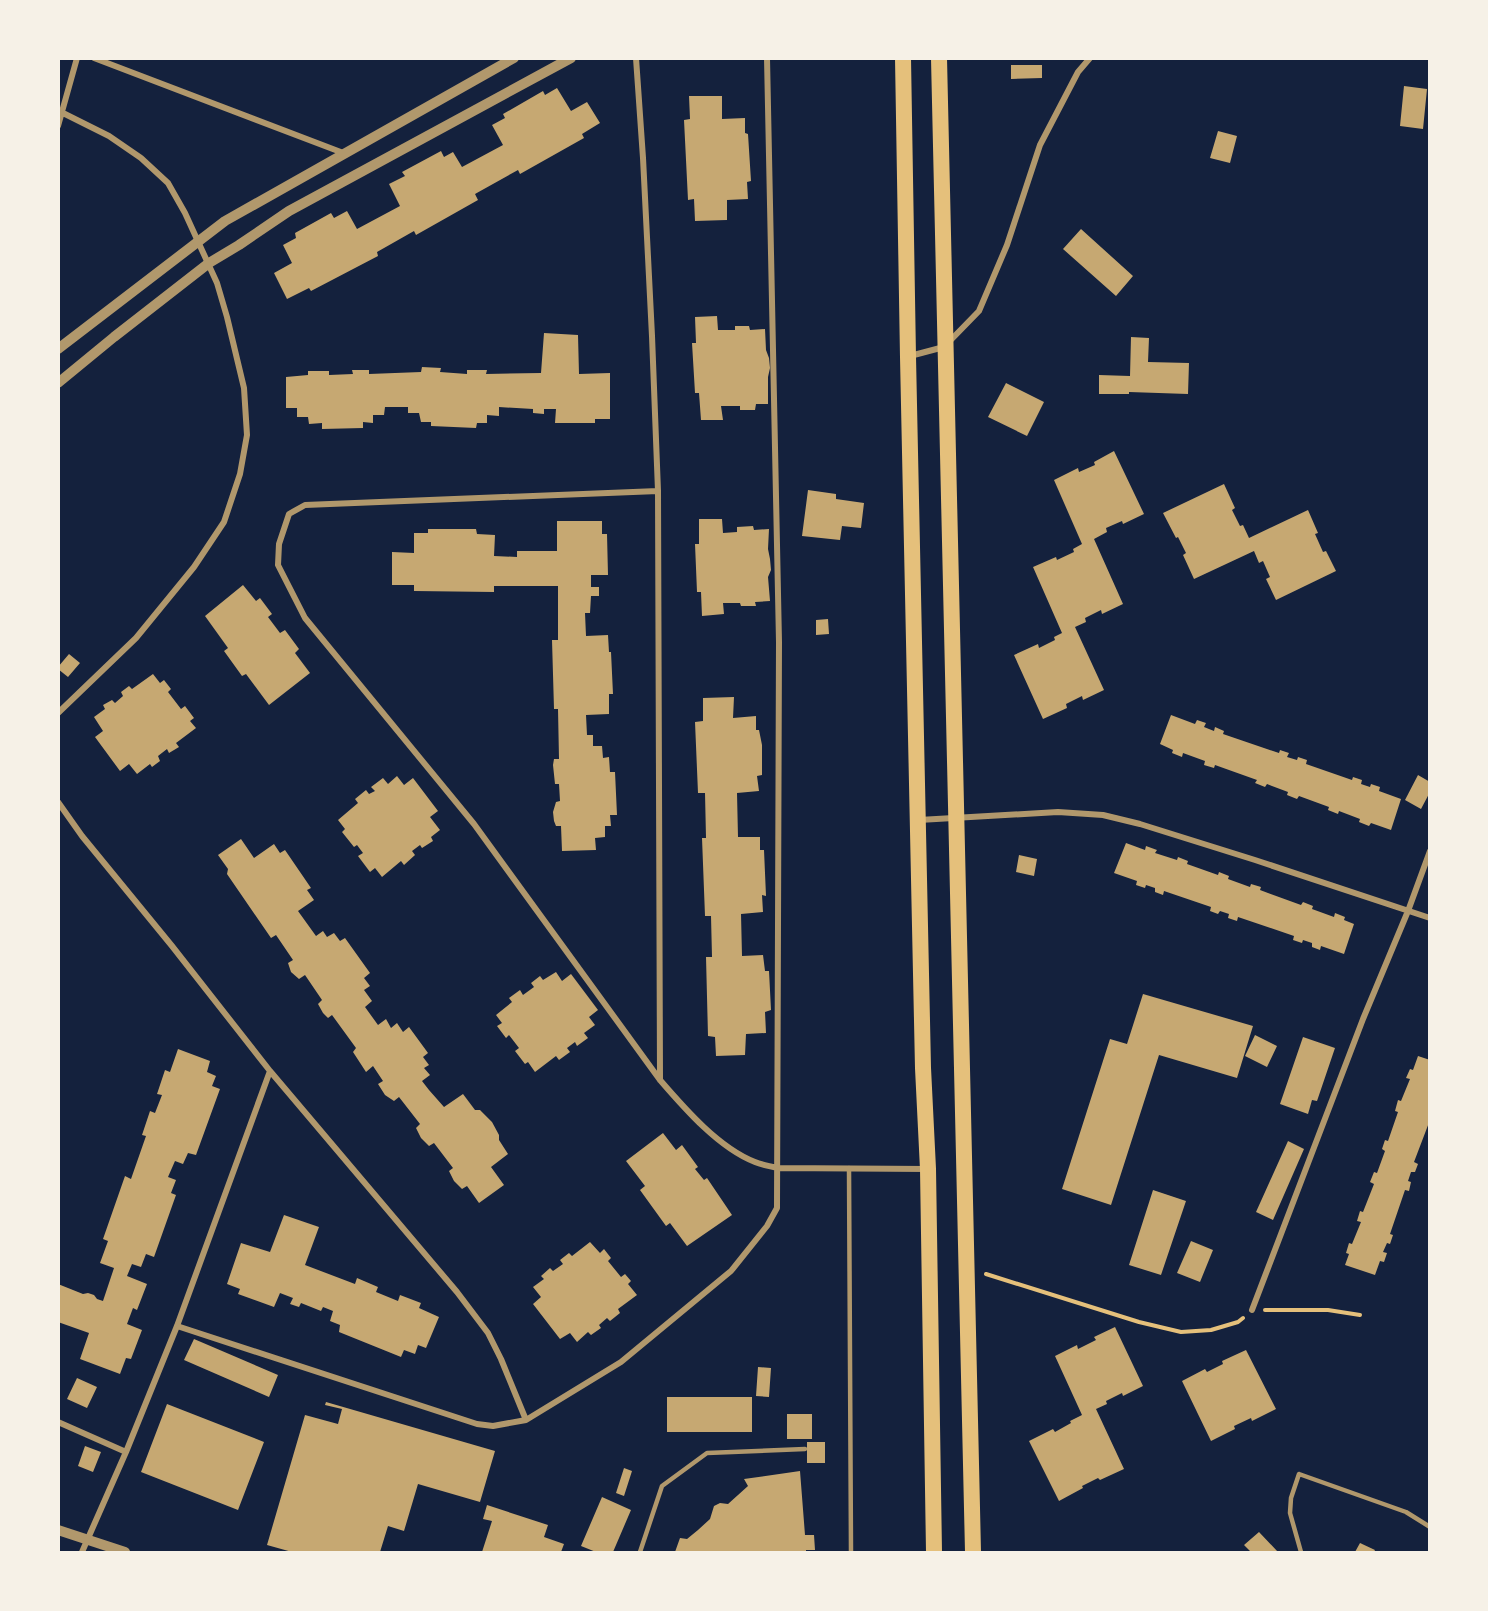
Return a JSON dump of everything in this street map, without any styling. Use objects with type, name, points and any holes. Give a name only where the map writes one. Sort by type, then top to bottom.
[{"type":"highway","points":[[903,58],[923,1068],[928,1169],[934,1552]]},
{"type":"highway","points":[[939,58],[973,1552]]},
{"type":"street","points":[[58,126],[77,58]]},
{"type":"street","points":[[94,58],[346,154]]},
{"type":"street","points":[[58,349],[225,221],[514,58]]},
{"type":"street","points":[[58,383],[208,263],[289,211],[572,58]]},
{"type":"street","points":[[636,58],[643,158],[658,491],[660,1080]]},
{"type":"street","points":[[177,1326],[477,1424],[493,1426],[526,1420],[621,1362],[730,1271],[767,1226],[777,1208],[780,642],[767,58]]},
{"type":"street","points":[[908,357],[944,347],[979,311],[1007,245],[1040,145],[1078,72],[1090,58]]},
{"type":"street","points":[[58,713],[136,638],[194,567],[224,522],[240,474],[247,435],[244,388],[217,283],[185,213],[168,183],[141,158],[110,136],[63,113]]},
{"type":"street","points":[[658,491],[305,505],[289,514],[279,544],[278,565],[305,618],[474,824],[660,1080],[683,1106],[730,1150],[756,1163],[777,1168],[928,1169]]},
{"type":"street","points":[[58,802],[82,836],[270,1071],[482,1324],[501,1359],[526,1420]]},
{"type":"street","points":[[918,820],[1058,812],[1102,815],[1140,824],[1244,856],[1430,918]]},
{"type":"street","points":[[1252,1310],[1430,851]]},
{"type":"street","points":[[82,1552],[126,1452],[177,1326],[270,1071]]},
{"type":"street","points":[[58,1422],[126,1452]]},
{"type":"street","points":[[58,1530],[125,1552]]},
{"type":"lane","points":[[849,1168],[851,1552]]},
{"type":"lane","points":[[640,1552],[662,1486],[707,1453],[805,1449]]},
{"type":"lane","points":[[1301,1552],[1290,1513],[1291,1498],[1299,1474],[1406,1512],[1430,1527]]},
{"type":"path","points":[[966,1268],[1139,1322],[1181,1332],[1211,1330],[1238,1322],[1252,1310],[1328,1310],[1360,1315]]},
{"type":"building","points":[[1011,65],[1042,65],[1042,78],[1011,79]]},
{"type":"building","points":[[1404,86],[1427,89],[1423,129],[1400,126]]},
{"type":"building","points":[[557,88],[571,111],[587,102],[600,123],[582,134],[584,138],[520,174],[518,170],[475,194],[478,200],[416,235],[414,231],[377,252],[378,256],[311,291],[309,288],[287,299],[274,273],[292,263],[283,245],[296,238],[295,233],[331,213],[334,218],[347,211],[357,229],[400,206],[389,184],[405,176],[402,172],[441,151],[444,157],[453,152],[462,167],[503,145],[492,125],[505,118],[503,114],[543,91],[545,95]]},
{"type":"building","points":[[689,96],[722,96],[722,119],[745,118],[751,181],[747,182],[748,199],[727,200],[727,220],[695,221],[694,199],[688,200],[684,120],[690,119]]},
{"type":"building","points":[[1218,131],[1237,136],[1230,163],[1210,158]]},
{"type":"building","points":[[1081,229],[1133,276],[1116,296],[1063,249]]},
{"type":"building","points":[[717,316],[718,330],[735,330],[735,326],[749,326],[750,330],[765,329],[770,368],[768,404],[756,404],[755,410],[740,410],[740,406],[721,406],[723,420],[701,420],[699,393],[695,393],[692,343],[696,343],[695,317]]},
{"type":"building","points":[[544,333],[578,335],[579,374],[610,373],[610,419],[595,419],[595,423],[555,423],[556,409],[544,409],[544,414],[533,413],[533,409],[499,407],[499,416],[487,415],[487,423],[477,423],[476,428],[431,426],[431,422],[421,422],[419,413],[408,413],[408,407],[385,407],[384,415],[373,415],[373,423],[363,422],[363,428],[322,429],[322,423],[309,424],[308,417],[297,417],[297,408],[286,408],[286,377],[308,375],[308,371],[329,371],[329,375],[353,374],[352,370],[369,370],[369,374],[421,372],[422,367],[441,368],[440,372],[467,374],[467,370],[487,370],[486,374],[541,373]]},
{"type":"building","points":[[1131,337],[1149,338],[1148,362],[1189,363],[1188,394],[1129,392],[1129,394],[1099,394],[1099,375],[1130,376]]},
{"type":"building","points":[[1006,383],[1044,402],[1027,436],[988,417]]},
{"type":"building","points":[[1114,451],[1144,514],[1123,524],[1122,521],[1106,528],[1107,532],[1094,539],[1123,604],[1102,614],[1101,610],[1085,618],[1086,622],[1075,627],[1104,690],[1083,700],[1082,696],[1066,704],[1067,708],[1043,719],[1014,655],[1038,644],[1039,648],[1055,640],[1054,637],[1062,633],[1033,567],[1056,557],[1057,560],[1074,552],[1073,549],[1082,544],[1054,480],[1078,468],[1079,472],[1095,465],[1094,462]]},
{"type":"building","points":[[1224,484],[1235,508],[1232,510],[1249,538],[1308,510],[1323,552],[1326,551],[1336,571],[1276,600],[1266,579],[1270,577],[1263,561],[1259,563],[1254,551],[1194,579],[1183,555],[1186,553],[1163,513]]},
{"type":"building","points":[[808,490],[836,494],[836,499],[864,503],[861,528],[842,526],[840,540],[802,536]]},
{"type":"building","points":[[699,519],[722,519],[723,533],[737,532],[737,527],[753,526],[754,530],[769,529],[770,601],[755,602],[756,606],[723,603],[724,614],[702,616],[701,592],[697,592],[695,544],[699,544]]},
{"type":"building","points":[[557,521],[602,521],[602,534],[607,534],[608,575],[591,575],[591,587],[599,587],[599,596],[591,596],[590,613],[585,613],[586,636],[608,635],[613,694],[609,694],[609,714],[586,715],[587,735],[593,735],[593,746],[602,746],[603,758],[609,757],[610,772],[615,772],[617,815],[610,815],[611,826],[605,826],[605,837],[595,838],[596,850],[562,851],[561,826],[556,826],[554,821],[553,812],[556,802],[560,801],[559,784],[555,784],[553,765],[554,759],[559,759],[558,709],[554,709],[552,640],[558,640],[558,586],[494,586],[494,592],[414,591],[414,585],[392,585],[392,552],[414,553],[414,533],[428,533],[428,529],[476,529],[477,534],[495,535],[494,556],[517,557],[517,551],[557,551]]},
{"type":"building","points":[[243,585],[256,601],[260,598],[272,614],[268,617],[280,633],[285,630],[299,649],[295,653],[310,673],[269,705],[246,674],[242,676],[224,651],[228,648],[205,616]]},
{"type":"building","points":[[828,619],[829,634],[816,635],[816,620]]},
{"type":"building","points":[[69,654],[80,663],[68,677],[58,667]]},
{"type":"building","points":[[153,674],[160,683],[164,680],[171,689],[168,692],[181,709],[185,706],[194,718],[190,721],[196,728],[176,743],[179,747],[169,753],[167,749],[158,756],[160,761],[152,767],[150,764],[137,774],[129,764],[120,771],[95,737],[103,731],[94,717],[105,709],[103,705],[112,700],[115,703],[123,696],[121,692],[129,686],[132,689]]},
{"type":"building","points":[[734,697],[733,718],[756,716],[756,730],[759,730],[762,745],[762,775],[757,776],[759,791],[737,793],[738,837],[760,837],[760,850],[764,850],[766,896],[762,895],[763,912],[741,914],[742,956],[763,955],[765,971],[769,971],[771,1010],[765,1012],[766,1033],[746,1034],[745,1055],[716,1056],[715,1037],[708,1036],[706,957],[712,957],[711,916],[705,916],[702,838],[706,838],[705,793],[698,793],[695,722],[703,721],[703,698]]},
{"type":"building","points":[[1171,715],[1195,724],[1197,720],[1206,723],[1204,727],[1214,731],[1215,727],[1224,731],[1223,734],[1279,753],[1280,750],[1289,753],[1287,757],[1297,760],[1298,757],[1307,760],[1306,764],[1352,780],[1353,777],[1362,780],[1361,784],[1380,787],[1379,791],[1401,799],[1391,830],[1371,823],[1369,826],[1359,822],[1360,819],[1339,811],[1338,814],[1328,810],[1329,807],[1299,796],[1297,799],[1287,795],[1288,792],[1267,784],[1265,787],[1255,783],[1257,780],[1215,765],[1214,768],[1204,765],[1205,761],[1183,753],[1182,757],[1172,753],[1173,750],[1160,744]]},
{"type":"building","points":[[1418,775],[1430,782],[1430,792],[1421,809],[1405,800]]},
{"type":"building","points":[[397,776],[404,785],[413,778],[438,811],[430,817],[440,830],[431,837],[433,841],[422,848],[420,845],[412,851],[415,855],[404,865],[401,861],[382,877],[375,868],[370,872],[358,856],[363,853],[357,845],[354,847],[342,832],[345,829],[338,820],[358,803],[355,799],[366,790],[369,794],[375,791],[371,787],[383,778],[388,784]]},
{"type":"building","points":[[241,839],[254,858],[274,844],[280,853],[285,850],[311,888],[307,890],[314,900],[298,911],[316,936],[323,931],[327,937],[334,933],[340,941],[345,938],[370,973],[364,978],[370,986],[364,990],[372,1001],[365,1007],[378,1025],[386,1019],[391,1028],[397,1023],[403,1032],[409,1027],[428,1053],[423,1057],[429,1065],[424,1068],[430,1075],[422,1081],[444,1107],[463,1094],[475,1110],[480,1110],[492,1122],[508,1154],[491,1167],[504,1185],[479,1203],[467,1186],[462,1189],[454,1181],[449,1171],[453,1168],[434,1143],[429,1146],[421,1138],[416,1128],[420,1124],[399,1097],[394,1101],[385,1095],[378,1084],[383,1081],[373,1066],[366,1072],[353,1052],[356,1048],[332,1015],[328,1018],[323,1013],[318,1004],[322,1000],[305,975],[299,979],[291,972],[288,963],[293,960],[276,935],[271,938],[227,874],[228,869],[218,855]]},
{"type":"building","points":[[1126,843],[1145,850],[1146,846],[1157,850],[1155,853],[1177,860],[1178,857],[1188,861],[1187,864],[1218,875],[1219,872],[1229,876],[1228,879],[1250,887],[1251,884],[1261,887],[1260,890],[1301,905],[1303,902],[1313,906],[1312,909],[1334,917],[1335,913],[1345,917],[1344,920],[1354,924],[1344,954],[1321,946],[1320,950],[1312,947],[1312,943],[1293,940],[1294,936],[1238,917],[1237,921],[1228,918],[1229,914],[1210,911],[1211,907],[1164,891],[1163,895],[1155,892],[1155,888],[1146,885],[1145,888],[1136,885],[1137,881],[1114,873]]},
{"type":"building","points":[[1019,855],[1037,859],[1034,876],[1016,872]]},
{"type":"building","points":[[556,972],[562,981],[571,974],[598,1010],[589,1017],[595,1025],[584,1033],[588,1038],[577,1046],[575,1042],[567,1048],[570,1052],[559,1060],[556,1056],[535,1072],[528,1062],[525,1064],[515,1051],[519,1048],[509,1035],[506,1038],[497,1026],[502,1023],[496,1015],[512,1002],[509,998],[520,990],[523,995],[534,987],[531,983],[540,976],[543,980]]},
{"type":"building","points":[[1143,994],[1253,1026],[1237,1078],[1159,1055],[1111,1205],[1062,1189],[1110,1039],[1127,1044]]},
{"type":"building","points":[[1255,1035],[1277,1046],[1267,1067],[1245,1056]]},
{"type":"building","points":[[1303,1037],[1335,1048],[1317,1101],[1312,1100],[1308,1114],[1280,1104]]},
{"type":"building","points":[[178,1049],[210,1061],[207,1072],[216,1076],[212,1086],[220,1089],[196,1155],[188,1153],[183,1164],[175,1161],[168,1177],[176,1180],[171,1193],[176,1195],[154,1257],[146,1254],[141,1267],[132,1264],[127,1276],[147,1284],[137,1310],[133,1308],[127,1324],[142,1330],[131,1359],[126,1358],[120,1374],[80,1359],[89,1333],[58,1322],[58,1284],[83,1294],[94,1295],[103,1301],[114,1268],[100,1263],[108,1241],[103,1239],[125,1176],[131,1179],[146,1136],[142,1135],[150,1111],[155,1113],[162,1095],[157,1094],[165,1070],[170,1072]]},
{"type":"building","points":[[1418,1056],[1430,1060],[1430,1120],[1414,1162],[1418,1164],[1415,1172],[1411,1172],[1408,1181],[1411,1182],[1409,1191],[1405,1190],[1390,1234],[1393,1235],[1390,1244],[1387,1243],[1383,1252],[1387,1253],[1384,1262],[1380,1261],[1375,1275],[1345,1265],[1349,1254],[1346,1253],[1361,1222],[1357,1221],[1360,1211],[1363,1212],[1374,1184],[1370,1182],[1374,1172],[1377,1173],[1385,1151],[1382,1149],[1385,1140],[1388,1141],[1398,1112],[1395,1111],[1398,1100],[1401,1101],[1410,1079],[1406,1078],[1410,1069],[1413,1070]]},
{"type":"building","points":[[663,1133],[676,1150],[682,1145],[698,1167],[695,1169],[704,1180],[707,1178],[732,1215],[687,1246],[670,1223],[666,1226],[640,1190],[645,1186],[626,1161]]},
{"type":"building","points":[[1288,1141],[1304,1149],[1273,1220],[1256,1212]]},
{"type":"building","points":[[1153,1190],[1186,1201],[1161,1275],[1129,1265]]},
{"type":"building","points":[[284,1215],[319,1227],[305,1265],[355,1284],[357,1278],[378,1287],[376,1292],[398,1301],[400,1295],[421,1303],[419,1308],[439,1317],[426,1348],[418,1345],[415,1354],[404,1350],[401,1357],[339,1332],[340,1325],[330,1321],[333,1311],[323,1307],[321,1311],[301,1303],[299,1307],[290,1304],[293,1298],[280,1293],[274,1307],[238,1294],[240,1289],[227,1284],[241,1243],[270,1252]]},
{"type":"building","points":[[1191,1241],[1213,1250],[1200,1282],[1177,1273]]},
{"type":"building","points":[[590,1242],[600,1253],[604,1249],[611,1258],[608,1261],[621,1277],[625,1274],[631,1281],[628,1284],[637,1295],[618,1309],[620,1313],[610,1321],[607,1318],[599,1325],[601,1328],[591,1335],[588,1332],[577,1342],[570,1333],[560,1339],[533,1304],[541,1297],[533,1287],[544,1279],[541,1276],[550,1268],[553,1271],[563,1264],[560,1260],[569,1253],[572,1256]]},
{"type":"building","points":[[1115,1327],[1143,1386],[1123,1396],[1122,1393],[1096,1409],[1124,1469],[1100,1480],[1098,1478],[1059,1501],[1029,1441],[1053,1429],[1055,1432],[1082,1415],[1055,1356],[1077,1345],[1078,1349],[1096,1340],[1094,1337]]},
{"type":"building","points":[[194,1339],[278,1375],[269,1397],[184,1360]]},
{"type":"building","points":[[1246,1350],[1276,1409],[1252,1421],[1251,1418],[1234,1426],[1235,1429],[1211,1441],[1182,1381],[1205,1369],[1207,1372],[1223,1364],[1222,1361]]},
{"type":"building","points":[[758,1367],[771,1368],[769,1397],[756,1396]]},
{"type":"building","points":[[77,1378],[97,1387],[87,1408],[67,1399]]},
{"type":"building","points":[[667,1397],[752,1397],[752,1432],[667,1432]]},
{"type":"building","points":[[326,1402],[495,1451],[480,1502],[418,1484],[404,1531],[388,1526],[380,1552],[292,1552],[267,1545],[305,1415],[338,1424],[342,1409],[325,1405]]},
{"type":"building","points":[[167,1404],[264,1442],[238,1510],[141,1472]]},
{"type":"building","points":[[787,1414],[812,1414],[812,1439],[787,1439]]},
{"type":"building","points":[[807,1442],[825,1442],[825,1463],[807,1463]]},
{"type":"building","points":[[85,1446],[101,1452],[93,1472],[78,1466]]},
{"type":"building","points":[[624,1468],[632,1471],[624,1496],[616,1493]]},
{"type":"building","points":[[800,1471],[805,1535],[814,1535],[815,1550],[806,1550],[806,1552],[675,1552],[680,1538],[687,1539],[710,1519],[714,1506],[720,1503],[728,1504],[748,1486],[744,1479]]},
{"type":"building","points":[[602,1497],[631,1510],[613,1552],[596,1552],[581,1546]]},
{"type":"building","points":[[487,1505],[548,1525],[544,1537],[564,1544],[561,1552],[482,1552],[492,1521],[483,1519]]},
{"type":"building","points":[[1259,1532],[1278,1552],[1251,1552],[1244,1545]]},
{"type":"building","points":[[1360,1543],[1375,1550],[1374,1552],[1355,1552]]}]
